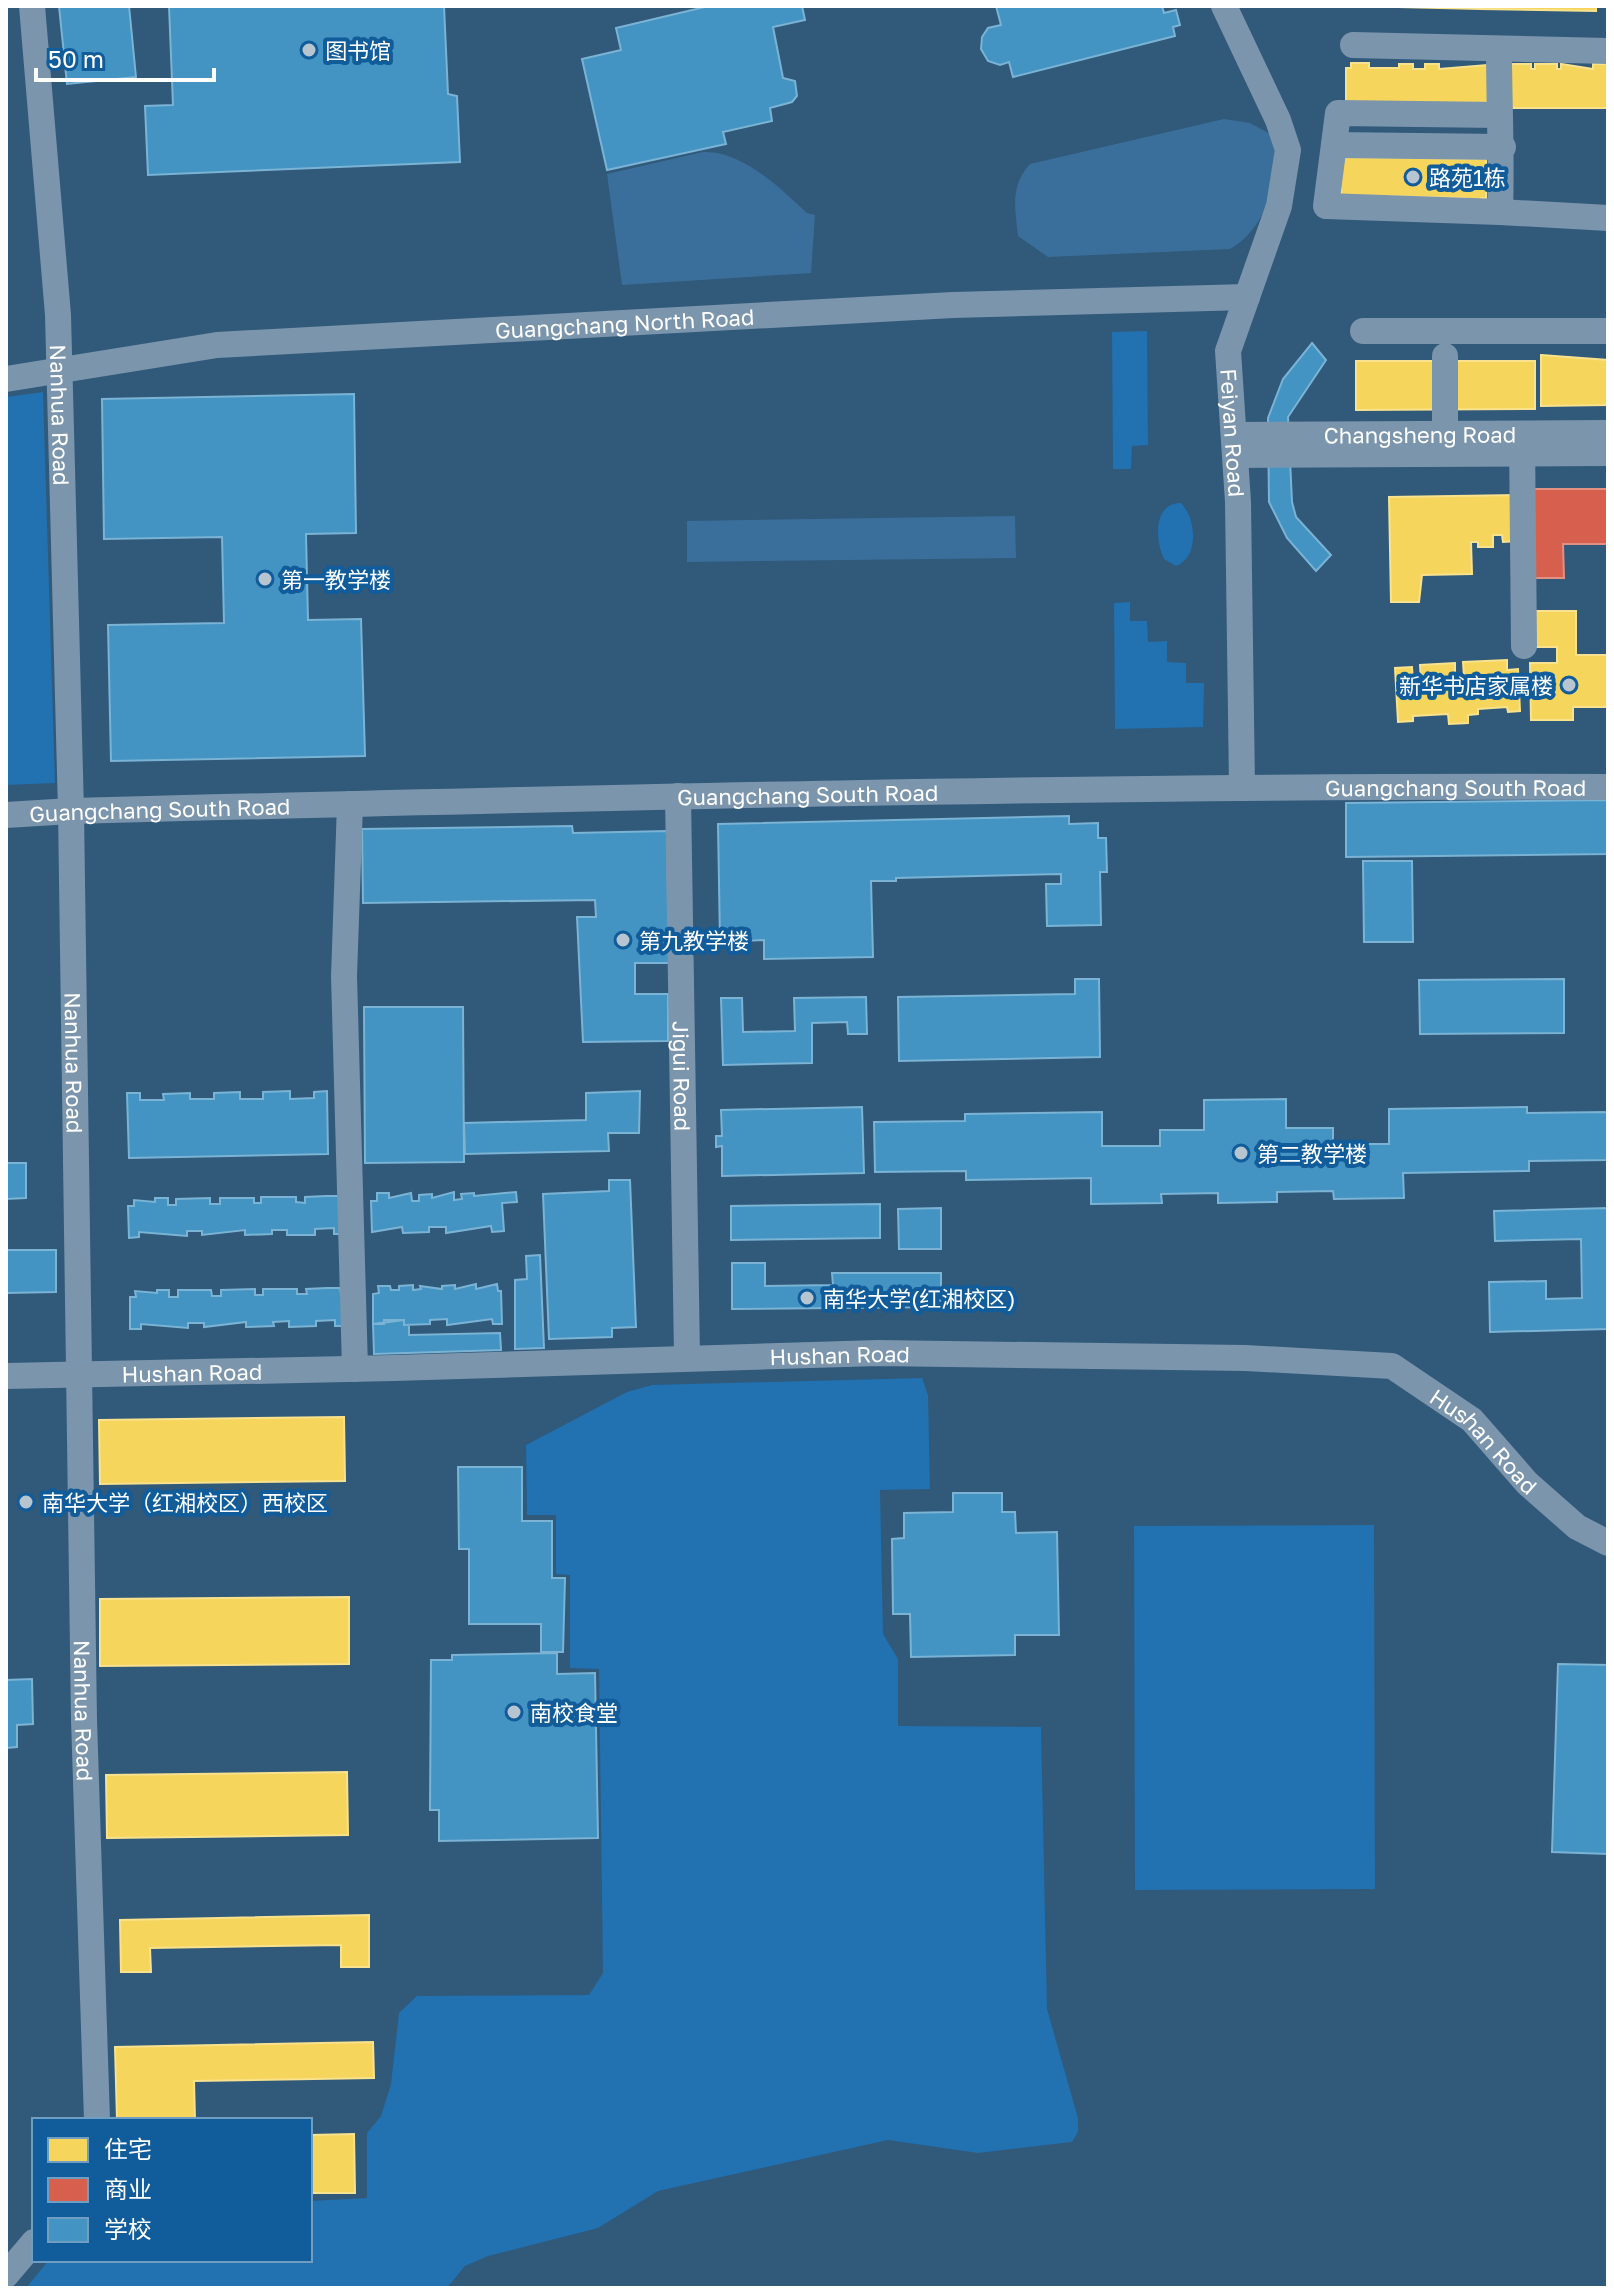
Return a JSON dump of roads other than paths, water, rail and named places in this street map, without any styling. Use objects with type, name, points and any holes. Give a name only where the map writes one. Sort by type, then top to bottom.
[{"type":"street","name":"Nanhua Road","points":[[32,6],[59,371],[71,811],[85,1767],[97,2118]]},
{"type":"street","name":"Feiyan Road","points":[[1224,6],[1278,120],[1288,150],[1279,206],[1228,351],[1234,445],[1242,787]]},
{"type":"street","points":[[1353,45],[1608,51]]},
{"type":"street","points":[[1499,49],[1499,115],[1503,147],[1500,212]]},
{"type":"street","points":[[1499,115],[1338,113],[1326,206],[1608,218]]},
{"type":"street","points":[[1334,145],[1503,147]]},
{"type":"street","name":"Guangchang North Road","points":[[6,379],[217,345],[953,305],[1247,297]]},
{"type":"street","points":[[1363,331],[1608,331]]},
{"type":"street","points":[[1445,356],[1445,444]]},
{"type":"street","name":"Changsheng Road","points":[[1234,445],[1522,443],[1608,433]]},
{"type":"street","points":[[1522,443],[1524,646]]},
{"type":"street","name":"Changsheng Road","points":[[1522,443],[1608,453]]},
{"type":"street","name":"Guangchang South Road","points":[[6,815],[678,796],[1242,787],[1608,787]]},
{"type":"street","name":"Jigui Road","points":[[678,796],[687,1356]]},
{"type":"street","points":[[350,804],[344,976],[355,1369]]},
{"type":"street","name":"Hushan Road","points":[[6,1376],[355,1369],[687,1356],[926,1353],[1246,1358],[1392,1366],[1472,1420],[1527,1483],[1577,1527],[1608,1543]]},
{"type":"street","points":[[6,2275],[23,2247]]},
{"type":"place","name":"图书馆","points":[[309,50]]},
{"type":"place","name":"路苑1栋","points":[[1413,177]]},
{"type":"place","name":"第一教学楼","points":[[265,579]]},
{"type":"place","name":"新华书店家属楼","points":[[1569,685]]},
{"type":"place","name":"第九教学楼","points":[[623,940]]},
{"type":"place","name":"第二教学楼","points":[[1241,1153]]},
{"type":"place","name":"南华大学(红湘校区)","points":[[807,1298]]},
{"type":"place","name":"南华大学（红湘校区）西校区","points":[[26,1502]]},
{"type":"place","name":"南校食堂","points":[[514,1712]]}]
